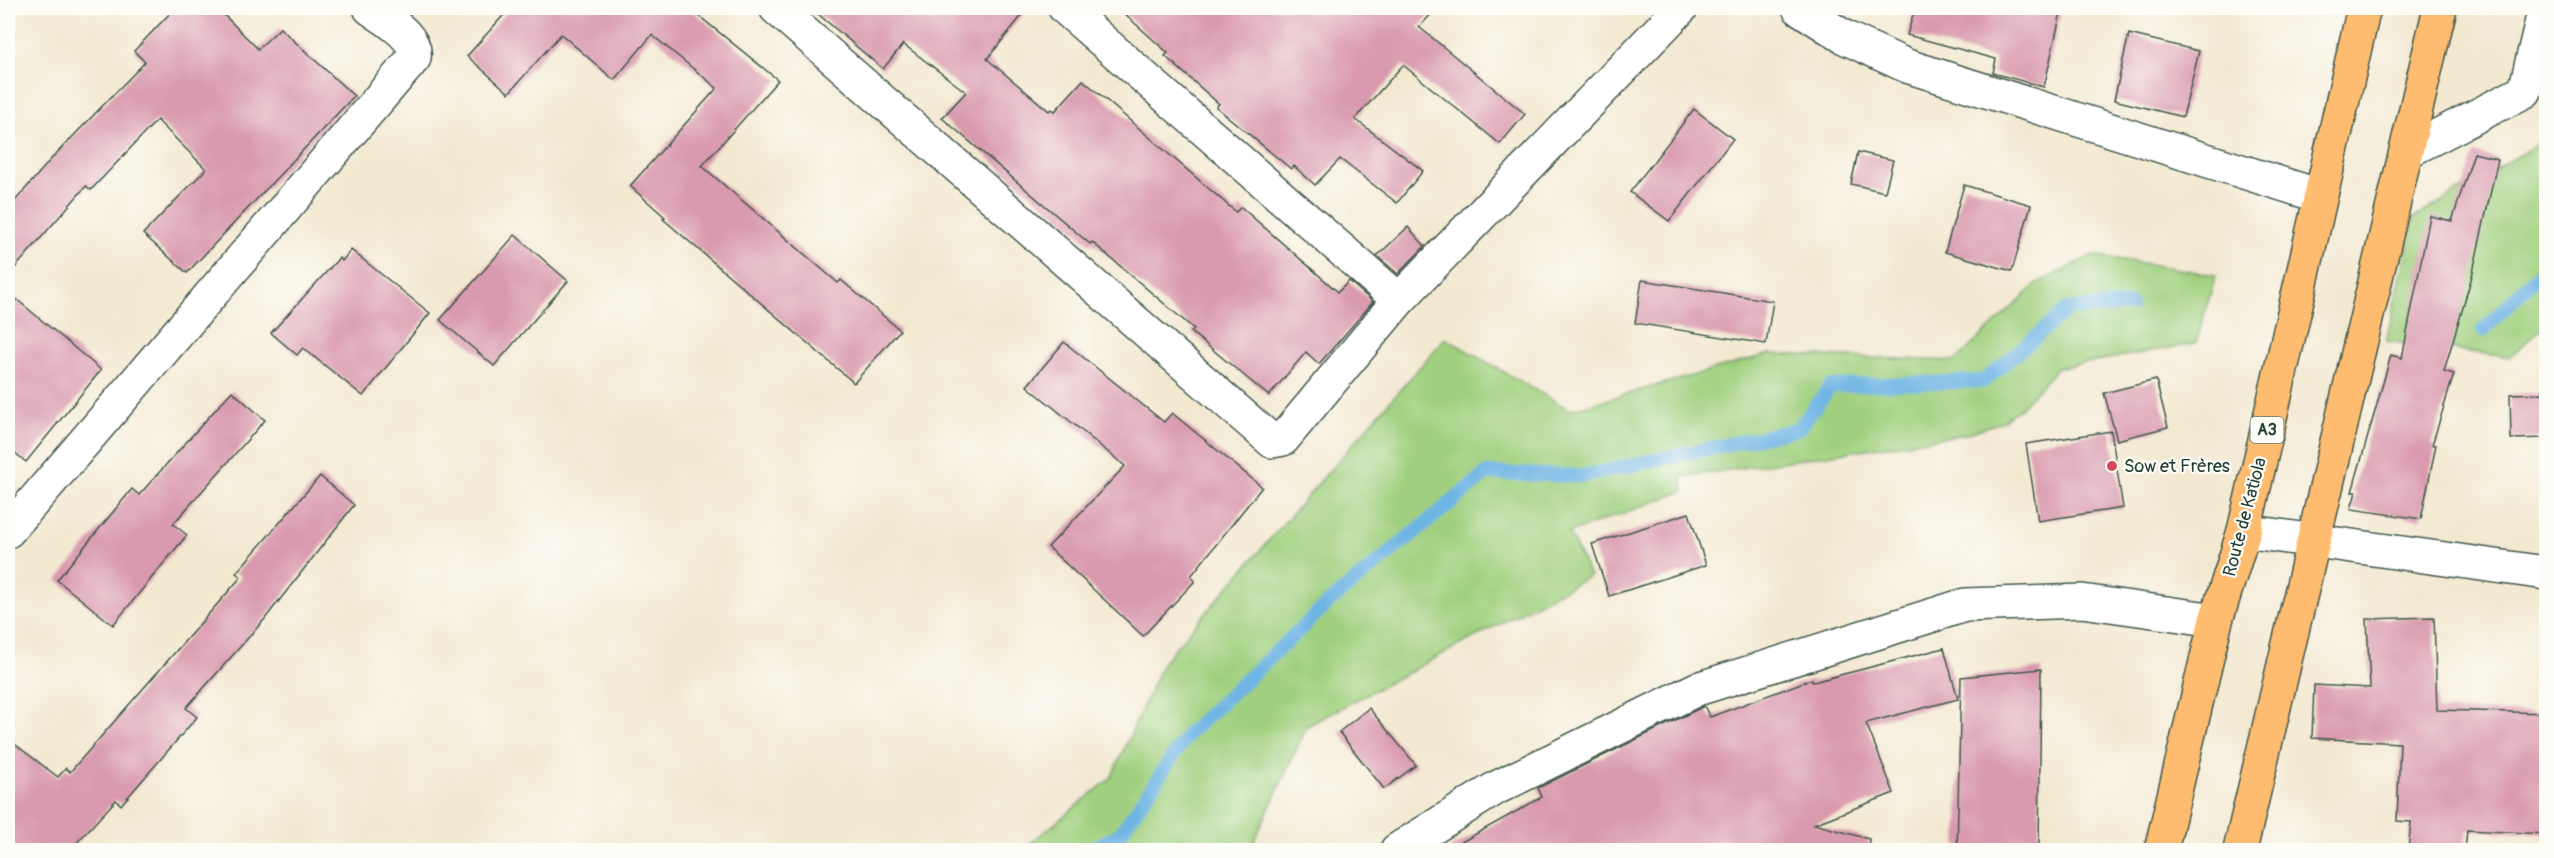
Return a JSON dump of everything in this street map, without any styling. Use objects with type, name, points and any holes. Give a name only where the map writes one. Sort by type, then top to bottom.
[{"type":"highway","name":"Route de Katiola","points":[[2161,850],[2216,620],[2244,531],[2364,8]]},
{"type":"highway","points":[[2240,850],[2440,8]]},
{"type":"street","points":[[8,531],[414,58],[416,49],[411,41],[370,8]]},
{"type":"street","points":[[776,8],[1272,441],[1283,439],[1399,300],[1681,8]]},
{"type":"street","points":[[1065,8],[1399,300]]},
{"type":"street","points":[[1799,8],[1844,38],[1907,66],[2320,196]]},
{"type":"street","points":[[2406,152],[2525,91],[2545,8]]},
{"type":"street","points":[[2244,531],[2547,573]]},
{"type":"street","points":[[1397,850],[1496,788],[1697,689],[1965,605],[2082,601],[2216,620]]},
{"type":"green space","points":[[2546,139],[2546,325],[2509,357],[2386,341],[2414,218]]},
{"type":"green space","points":[[2093,255],[2216,275],[2196,343],[2057,368],[2020,408],[2001,422],[1966,434],[1682,477],[1684,491],[1569,533],[1590,576],[1307,726],[1250,850],[1022,850],[1111,778],[1163,662],[1445,338],[1570,410],[1769,354],[1955,361],[2038,283]]},
{"type":"building","points":[[175,8],[217,8],[258,49],[280,28],[354,96],[187,273],[143,234],[206,169],[157,120],[91,190],[86,186],[8,276],[8,209],[53,157],[145,62],[134,51]]},
{"type":"building","points":[[510,8],[689,8],[778,80],[702,166],[838,283],[841,280],[900,330],[854,383],[663,219],[665,217],[630,186],[717,88],[652,35],[614,80],[561,34],[509,93],[467,56]]},
{"type":"building","points":[[811,8],[1028,8],[987,59],[1049,111],[1051,109],[1055,111],[1083,80],[1236,212],[1241,207],[1338,292],[1349,281],[1373,302],[1319,364],[1306,352],[1269,396],[1191,332],[1194,329],[1092,242],[1090,244],[942,118],[966,92],[903,44],[883,69]]},
{"type":"building","points":[[1118,8],[1437,8],[1419,27],[1525,114],[1500,144],[1403,65],[1355,119],[1423,171],[1397,203],[1340,159],[1315,185],[1294,166],[1291,169],[1216,107],[1219,104],[1165,56],[1168,53]]},
{"type":"building","points":[[1915,8],[2062,8],[2044,87],[1993,73],[1996,59],[1907,35]]},
{"type":"building","points":[[2129,34],[2199,51],[2183,117],[2114,100]]},
{"type":"building","points":[[1694,109],[1733,139],[1669,221],[1630,192]]},
{"type":"building","points":[[1858,152],[1893,160],[1885,192],[1851,184]]},
{"type":"building","points":[[2474,153],[2498,159],[2472,276],[2444,371],[2454,374],[2432,445],[2436,445],[2421,519],[2351,509],[2356,492],[2352,492],[2391,355],[2402,358],[2430,216],[2452,221]]},
{"type":"building","points":[[1964,185],[2031,205],[2012,271],[1945,252]]},
{"type":"building","points":[[1408,227],[1425,246],[1398,274],[1377,256]]},
{"type":"building","points":[[515,235],[568,281],[494,366],[440,320]]},
{"type":"building","points":[[351,250],[430,313],[363,396],[303,348],[297,355],[271,333],[339,258],[342,261]]},
{"type":"building","points":[[1642,280],[1773,301],[1766,344],[1635,323]]},
{"type":"building","points":[[8,292],[101,370],[26,462],[8,447]]},
{"type":"building","points":[[1064,342],[1164,422],[1172,413],[1262,487],[1191,576],[1195,581],[1143,636],[1048,547],[1125,466],[1027,386]]},
{"type":"building","points":[[2156,380],[2168,427],[2117,440],[2104,393]]},
{"type":"building","points":[[232,391],[265,420],[173,524],[187,535],[113,625],[57,580],[132,489],[139,495]]},
{"type":"building","points":[[2547,393],[2547,438],[2511,439],[2510,394]]},
{"type":"building","points":[[2111,431],[2123,508],[2038,521],[2026,444]]},
{"type":"building","points":[[320,476],[354,505],[264,620],[186,708],[197,717],[121,805],[116,800],[70,850],[8,850],[8,739],[58,777],[66,768],[70,772],[241,577],[236,573]]},
{"type":"building","points":[[1689,513],[1706,565],[1609,596],[1592,544]]},
{"type":"building","points":[[2434,617],[2437,710],[2547,713],[2547,834],[2467,830],[2465,850],[2408,850],[2411,822],[2397,821],[2400,743],[2312,738],[2314,685],[2370,688],[2367,619]]},
{"type":"building","points":[[1944,648],[1958,699],[1866,723],[1894,793],[1814,824],[1869,839],[1868,850],[1447,850],[1542,797],[1538,788],[1704,706],[1710,717],[1812,679],[1813,682]]},
{"type":"building","points":[[2041,669],[2039,850],[1957,850],[1961,677]]},
{"type":"building","points":[[1369,708],[1416,765],[1384,789],[1339,732]]},
{"type":"waterway","points":[[2483,330],[2546,267]]},
{"type":"waterway","points":[[1090,850],[1120,834],[1188,734],[1325,606],[1487,473],[1582,476],[1798,429],[1831,386],[1984,381],[2068,309],[2131,305]]},
{"type":"place","name":"Sow et Frères","points":[[2112,466]]}]
